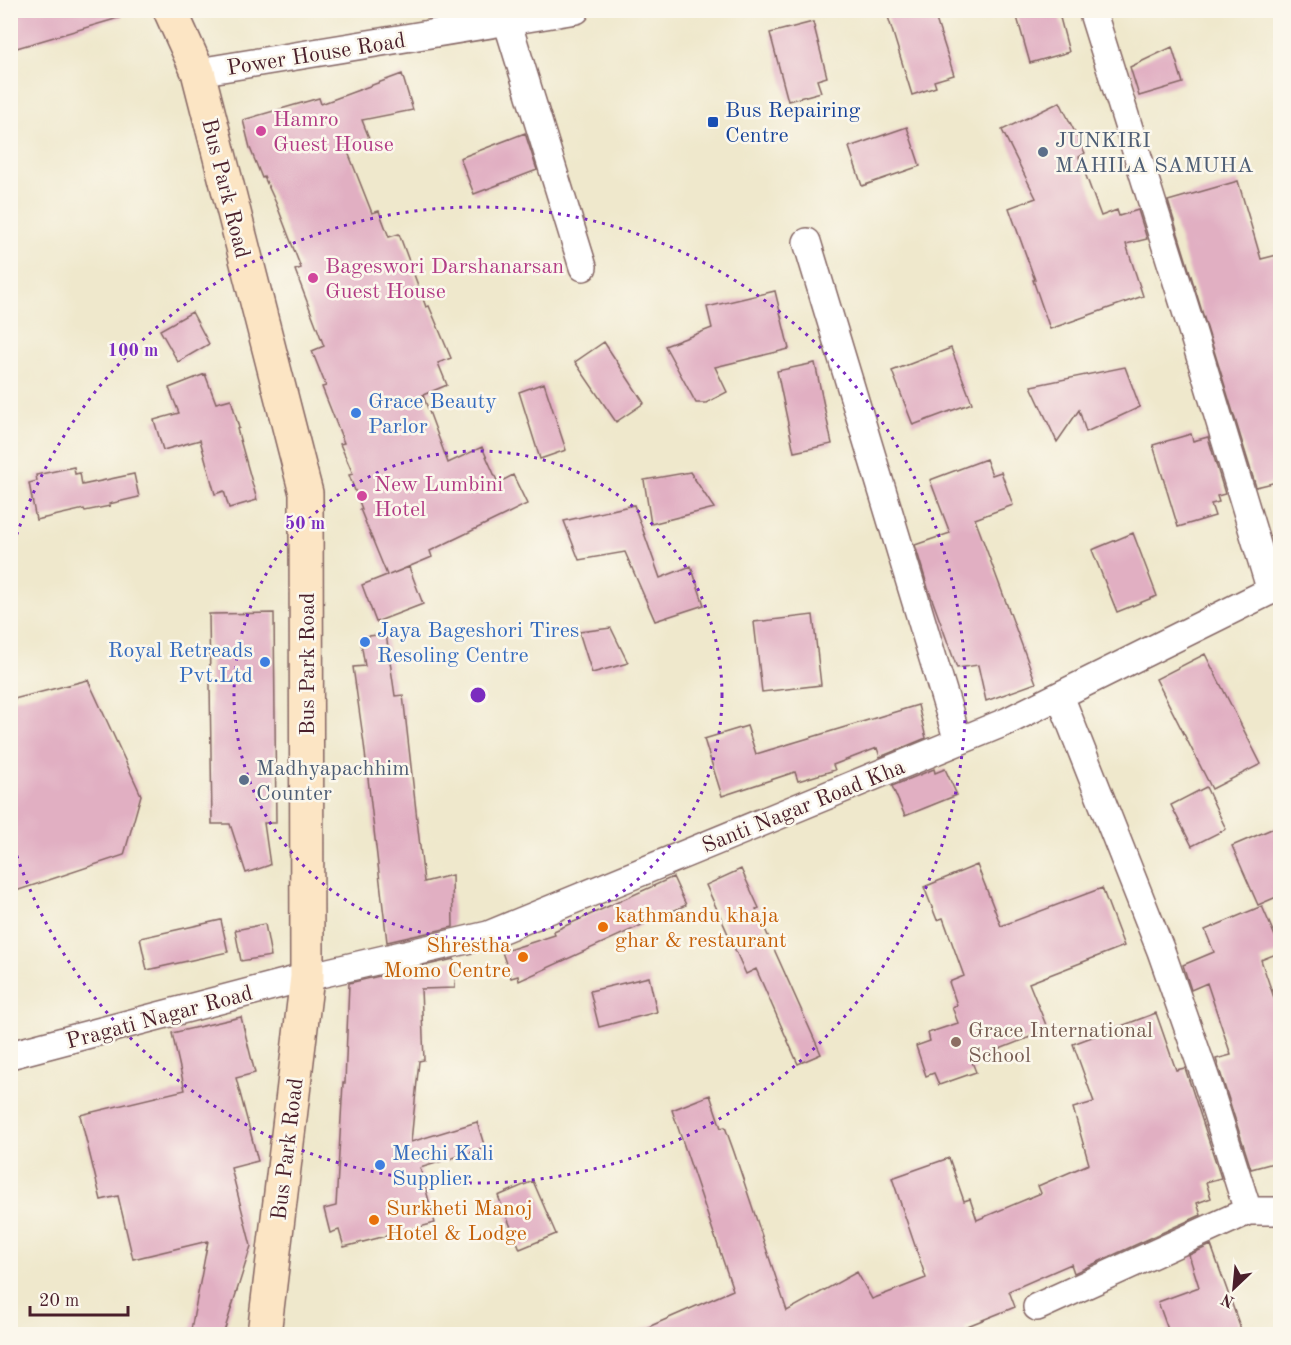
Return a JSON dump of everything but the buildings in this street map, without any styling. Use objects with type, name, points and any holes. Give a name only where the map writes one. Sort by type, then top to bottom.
[{"type":"main road","name":"Bus Park Road","points":[[170,10],[198,72],[306,493],[307,977],[264,1335]]},
{"type":"street","name":"Power House Road","points":[[198,72],[576,10]]},
{"type":"street","points":[[1092,10],[1276,589]]},
{"type":"street","points":[[507,21],[583,267]]},
{"type":"street","points":[[807,242],[958,741]]},
{"type":"street","name":"Santi Nagar Road Kha","points":[[307,977],[488,935],[958,741],[1060,696],[1276,589]]},
{"type":"street","points":[[1060,696],[1161,951],[1208,1085],[1248,1211]]},
{"type":"street","name":"Pragati Nagar Road","points":[[10,1055],[307,977]]},
{"type":"street","points":[[1037,1307],[1248,1211],[1281,1212]]},
{"type":"place","name":"Bus Repairing Centre","points":[[713,122]]},
{"type":"place","name":"Hamro Guest House","points":[[261,131]]},
{"type":"place","name":"JUNKIRI MAHILA SAMUHA","points":[[1043,152]]},
{"type":"place","name":"Bageswori Darshanarsan Guest House","points":[[313,278]]},
{"type":"place","name":"Grace Beauty Parlor","points":[[356,413]]},
{"type":"place","name":"New Lumbini Hotel","points":[[362,496]]},
{"type":"place","name":"Jaya Bageshori Tires Resoling Centre","points":[[365,642]]},
{"type":"place","name":"Royal Retreads Pvt.Ltd","points":[[265,662]]},
{"type":"place","name":"Madhyapachhim Counter","points":[[244,780]]},
{"type":"place","name":"kathmandu khaja ghar & restaurant","points":[[603,927]]},
{"type":"place","name":"Shrestha Momo Centre","points":[[523,957]]},
{"type":"place","name":"Grace International School","points":[[956,1042]]},
{"type":"place","name":"Mechi Kali Supplier","points":[[380,1165]]},
{"type":"place","name":"Surkheti Manoj Hotel & Lodge","points":[[374,1220]]}]
